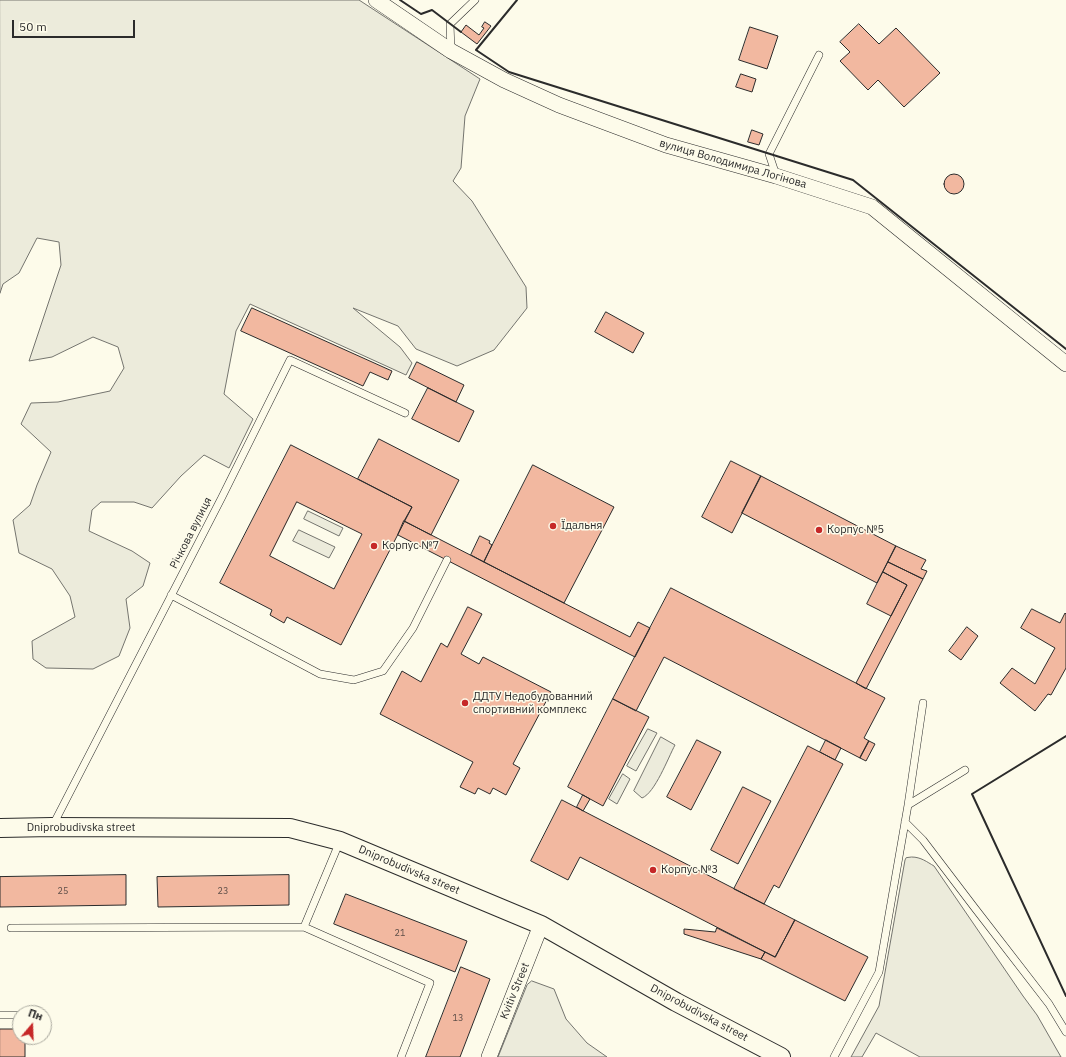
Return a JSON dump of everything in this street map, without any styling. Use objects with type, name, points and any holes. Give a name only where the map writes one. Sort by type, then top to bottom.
[{"type":"street","name":"вулиця Володимира Логінова","points":[[376,0],[452,51],[504,80],[573,110],[666,145],[776,176],[872,207],[1066,364]]},
{"type":"street","name":"Dniprobudivska street","points":[[0,828],[290,828],[340,841],[541,925],[773,1055]]},
{"type":"street","name":"Kvitiv Street","points":[[489,1057],[541,925]]},
{"type":"lane","points":[[452,51],[450,24],[475,0]]},
{"type":"lane","points":[[776,176],[769,154],[819,55]]},
{"type":"lane","name":"Річкова вулиця","points":[[52,827],[222,497],[290,360],[405,413]]},
{"type":"lane","points":[[171,596],[320,674],[354,680],[383,671],[413,628],[447,560]]},
{"type":"lane","points":[[834,1057],[879,972],[908,805],[923,704]]},
{"type":"lane","points":[[908,805],[965,770]]},
{"type":"lane","points":[[905,822],[924,840],[1049,1004],[1066,1032]]},
{"type":"lane","points":[[304,927],[340,841]]},
{"type":"lane","points":[[11,928],[304,927],[430,983],[401,1057]]},
{"type":"lane","points":[[0,1015],[12,1015]]},
{"type":"shaded area","points":[[0,0],[359,0],[480,79],[465,116],[461,168],[453,181],[472,201],[526,287],[527,308],[494,350],[457,366],[416,349],[398,326],[353,308],[400,347],[412,363],[406,375],[250,304],[236,331],[224,394],[253,419],[229,468],[204,455],[181,476],[152,508],[134,502],[101,502],[92,510],[89,531],[132,551],[150,563],[143,586],[126,599],[130,628],[119,656],[93,669],[46,668],[33,659],[32,641],[75,617],[70,596],[52,569],[19,553],[13,520],[30,505],[51,452],[21,424],[31,403],[58,402],[110,391],[124,368],[118,347],[93,337],[52,357],[29,361],[61,265],[59,242],[37,238],[19,273],[3,284],[0,293]]},
{"type":"shaded area","points":[[308,511],[343,528],[339,536],[304,519]]},
{"type":"shaded area","points":[[299,530],[335,547],[329,558],[293,541]]},
{"type":"shaded area","points":[[648,729],[657,733],[636,771],[627,766]]},
{"type":"shaded area","points":[[661,737],[675,745],[652,789],[642,798],[634,791]]},
{"type":"shaded area","points":[[623,774],[630,779],[617,804],[609,799]]},
{"type":"shaded area","points":[[912,857],[921,859],[934,866],[1037,1015],[1061,1057],[920,1057],[876,1033],[862,1057],[851,1057],[879,1006],[905,860],[906,858]]},
{"type":"shaded area","points":[[532,981],[554,989],[566,1019],[587,1043],[607,1057],[498,1057],[527,985]]},
{"type":"building","points":[[485,22],[491,26],[477,44],[461,32],[466,25],[479,35],[484,28],[482,27]]},
{"type":"building","points":[[859,24],[879,44],[896,28],[940,73],[904,107],[878,80],[868,90],[840,61],[850,52],[840,42]]},
{"type":"building","points":[[750,27],[778,36],[767,69],[739,60]]},
{"type":"building","points":[[741,74],[756,79],[752,92],[736,87]]},
{"type":"building","points":[[752,130],[763,134],[759,145],[748,142]]},
{"type":"building","points":[[950,174],[958,174],[964,180],[964,188],[958,194],[950,194],[944,188],[944,180]]},
{"type":"building","points":[[252,308],[392,371],[388,380],[370,372],[363,386],[241,331]]},
{"type":"building","points":[[606,312],[644,333],[633,353],[595,332]]},
{"type":"building","points":[[417,362],[464,385],[456,402],[409,378]]},
{"type":"building","points":[[428,388],[474,411],[459,442],[412,419]]},
{"type":"building","points":[[379,439],[459,480],[431,535],[404,521],[412,507],[358,479]]},
{"type":"building","name":"Корпус №7","points":[[291,445],[412,507],[341,645],[287,617],[284,623],[270,615],[272,610],[220,583]],"holes":[[[297,502],[362,534],[334,589],[270,556]]]},
{"type":"building","points":[[731,461],[761,476],[732,533],[702,517]]},
{"type":"building","name":"Їдальня","points":[[533,465],[614,507],[564,603],[484,562]]},
{"type":"building","name":"Корпус №5","points":[[761,476],[896,546],[877,583],[742,513]]},
{"type":"building","points":[[404,521],[630,637],[638,622],[650,628],[635,657],[398,535]]},
{"type":"building","points":[[480,536],[490,541],[489,543],[492,545],[484,562],[471,555]]},
{"type":"building","points":[[896,546],[926,560],[921,569],[927,571],[923,579],[888,562]]},
{"type":"building","points":[[888,562],[923,579],[866,689],[856,683],[907,585],[883,572]]},
{"type":"building","points":[[883,572],[907,585],[891,616],[867,604]]},
{"type":"building","points":[[671,588],[885,698],[864,738],[869,741],[860,758],[664,657],[636,711],[613,699]]},
{"type":"building","name":"ДДТУ Недобудованний спортивний комплекс","points":[[468,607],[482,614],[461,654],[479,664],[483,657],[551,692],[513,764],[520,768],[506,795],[493,788],[490,794],[478,788],[475,794],[460,787],[473,762],[380,714],[402,671],[421,682],[441,643],[447,647]]},
{"type":"building","points":[[1032,609],[1060,623],[1065,613],[1066,614],[1066,668],[1051,695],[1048,694],[1035,711],[1000,683],[1012,668],[1035,684],[1055,648],[1021,628]]},
{"type":"building","points":[[967,627],[978,636],[961,660],[949,651]]},
{"type":"building","points":[[613,699],[649,717],[603,806],[568,787]]},
{"type":"building","points":[[697,740],[721,752],[691,810],[667,797]]},
{"type":"building","points":[[826,740],[841,748],[835,760],[820,752]]},
{"type":"building","points":[[869,741],[875,744],[866,761],[860,758]]},
{"type":"building","points":[[808,746],[843,764],[779,888],[774,885],[764,904],[734,889]]},
{"type":"building","points":[[743,787],[771,801],[738,864],[711,850]]},
{"type":"building","points":[[583,795],[590,799],[583,811],[577,807]]},
{"type":"building","name":"Корпус №3","points":[[562,800],[795,920],[775,957],[580,857],[568,880],[531,861]]},
{"type":"building","points":[[126,875],[126,905],[0,907],[0,877]]},
{"type":"building","points":[[289,875],[289,905],[158,907],[157,877]]},
{"type":"building","points":[[346,894],[467,941],[455,972],[334,924]]},
{"type":"building","points":[[795,920],[868,957],[845,1001],[761,959],[765,952],[775,957]]},
{"type":"building","points":[[717,928],[765,952],[761,959],[684,934],[684,929],[715,932]]},
{"type":"building","points":[[461,967],[490,979],[460,1057],[426,1057]]},
{"type":"building","points":[[0,1029],[12,1029],[12,1045],[25,1045],[25,1057],[0,1057]]},
{"type":"wall","points":[[400,0],[421,14],[432,10],[461,32]]},
{"type":"wall","points":[[517,0],[476,50],[509,72],[853,180],[1066,349]]},
{"type":"wall","points":[[1066,736],[972,794],[1066,996]]},
{"type":"place","name":"Їдальня","points":[[553,526]]},
{"type":"place","name":"Корпус №5","points":[[819,530]]},
{"type":"place","name":"Корпус №7","points":[[374,546]]},
{"type":"place","name":"ДДТУ Недобудованний спортивний комплекс","points":[[465,703]]},
{"type":"place","name":"Корпус №3","points":[[653,870]]}]
